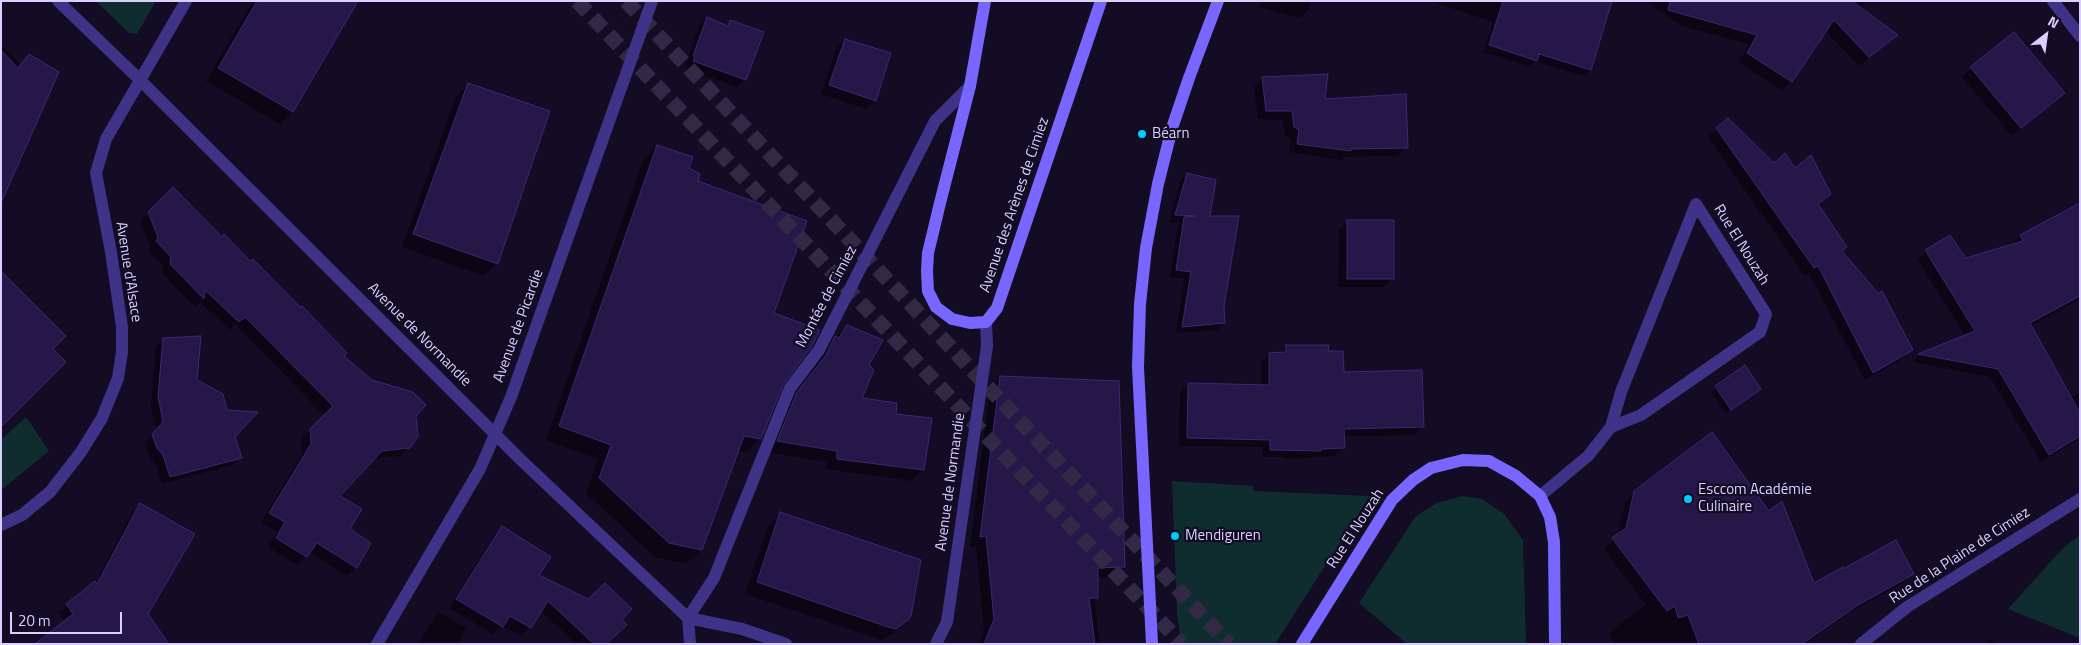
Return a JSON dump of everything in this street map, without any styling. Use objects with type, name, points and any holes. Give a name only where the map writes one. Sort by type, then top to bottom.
[{"type":"street","name":"Avenue de Normandie","points":[[58,1],[140,80],[520,458],[688,618]]},
{"type":"street","name":"Avenue d'Alsace","points":[[1,526],[22,515],[50,492],[81,452],[102,418],[118,378],[122,352],[122,327],[111,252],[96,173],[106,139],[186,1]]},
{"type":"street","name":"Avenue de Picardie","points":[[377,644],[480,469],[496,433],[514,388],[652,1]]},
{"type":"street","points":[[985,1],[970,86],[928,254],[928,291],[936,307],[952,319],[970,323],[986,322]]},
{"type":"street","name":"Avenue des Arènes de Cimiez","points":[[986,322],[997,308],[1101,1]]},
{"type":"street","points":[[1152,644],[1138,367],[1140,304],[1146,248],[1158,184],[1172,128],[1218,1]]},
{"type":"street","points":[[2053,1],[2080,36]]},
{"type":"street","name":"Montée de Cimiez","points":[[688,618],[714,578],[790,388],[819,350],[935,121],[970,86]]},
{"type":"street","name":"Rue El Nouzah","points":[[1540,496],[1588,456],[1611,427],[1621,392],[1696,204],[1766,314],[1760,332],[1641,415],[1611,427]]},
{"type":"street","name":"Avenue de Normandie","points":[[936,644],[947,622],[988,346],[986,322]]},
{"type":"street","name":"Rue El Nouzah","points":[[1302,644],[1392,500],[1412,480],[1431,468],[1463,460],[1489,461],[1516,476],[1540,496],[1550,517],[1554,542],[1555,644]]},
{"type":"street","name":"Rue de la Plaine de Cimiez","points":[[1860,644],[1907,607],[2080,499]]},
{"type":"street","points":[[690,644],[688,618],[742,629],[786,644]]},
{"type":"green space","points":[[96,1],[156,1],[137,34],[129,33]]},
{"type":"green space","points":[[26,417],[49,451],[1,490],[1,440]]},
{"type":"green space","points":[[1172,481],[1253,486],[1253,491],[1370,496],[1275,644],[1181,644],[1177,613]]},
{"type":"green space","points":[[1462,496],[1482,499],[1504,514],[1523,540],[1526,644],[1407,644],[1359,603],[1416,516],[1437,503]]},
{"type":"green space","points":[[2080,535],[2080,638],[2008,609],[2063,548]]},
{"type":"building","points":[[257,1],[358,1],[293,112],[218,68]]},
{"type":"building","points":[[1503,1],[1612,1],[1591,70],[1539,54],[1537,61],[1489,45]]},
{"type":"building","points":[[1670,1],[1852,1],[1898,35],[1869,57],[1834,20],[1792,82],[1747,53],[1757,35],[1668,10]]},
{"type":"building","points":[[707,17],[728,26],[730,20],[764,32],[746,80],[693,61],[695,57],[693,56]]},
{"type":"building","points":[[2014,32],[2065,93],[2021,128],[1970,67]]},
{"type":"building","points":[[845,39],[891,53],[876,101],[829,85]]},
{"type":"building","points":[[1,50],[18,68],[29,54],[59,72],[1,203]]},
{"type":"building","points":[[1328,74],[1325,99],[1406,94],[1408,148],[1351,149],[1351,151],[1297,144],[1299,130],[1294,127],[1292,111],[1266,111],[1262,77]]},
{"type":"building","points":[[468,83],[550,111],[498,264],[413,234]]},
{"type":"building","points":[[1728,118],[1774,163],[1785,153],[1795,168],[1811,155],[1831,194],[1818,204],[1847,247],[1842,251],[1878,293],[1882,291],[1913,350],[1873,373],[1818,266],[1814,268],[1716,128]]},
{"type":"building","points":[[657,145],[693,157],[689,168],[700,174],[698,181],[807,221],[774,313],[820,330],[812,346],[783,385],[761,439],[744,436],[702,550],[669,543],[599,478],[611,445],[559,426]]},
{"type":"building","points":[[1187,173],[1216,180],[1210,216],[1239,216],[1224,306],[1225,323],[1182,327],[1191,272],[1176,270],[1184,217],[1195,216],[1175,215]]},
{"type":"building","points":[[173,187],[222,237],[224,234],[250,261],[253,259],[300,307],[302,306],[347,353],[344,356],[372,380],[413,392],[426,405],[416,416],[418,436],[410,448],[382,451],[340,496],[362,509],[350,529],[371,543],[357,568],[317,543],[307,557],[276,538],[285,522],[269,513],[311,444],[310,429],[333,406],[245,317],[239,322],[205,290],[204,299],[170,264],[171,257],[156,241],[158,237],[148,212]]},
{"type":"building","points":[[2080,203],[2080,296],[2030,323],[2080,413],[2080,436],[2049,455],[1998,369],[1918,354],[1975,331],[1925,250],[1950,235],[1966,258],[2023,241],[2020,235]]},
{"type":"building","points":[[1347,220],[1394,220],[1394,279],[1347,279]]},
{"type":"building","points":[[1,271],[66,336],[53,349],[66,362],[1,427]]},
{"type":"building","points":[[847,325],[883,340],[869,365],[874,370],[862,398],[897,403],[896,414],[932,418],[924,470],[837,459],[837,451],[777,441],[797,392],[826,355],[835,336],[839,338]]},
{"type":"building","points":[[201,336],[197,380],[223,394],[227,410],[258,412],[235,437],[242,458],[170,477],[163,455],[157,448],[152,434],[163,422],[158,396],[163,338]]},
{"type":"building","points":[[1286,345],[1329,345],[1328,351],[1343,351],[1344,372],[1422,370],[1424,427],[1344,429],[1345,448],[1321,449],[1321,451],[1270,450],[1270,440],[1187,438],[1188,383],[1269,385],[1269,353],[1286,352]]},
{"type":"building","points":[[1745,365],[1761,389],[1731,410],[1715,386]]},
{"type":"building","points":[[1000,376],[1119,381],[1125,567],[1098,568],[1098,598],[1089,598],[1095,644],[984,644],[994,619],[986,536],[980,537]]},
{"type":"building","points":[[1712,432],[1769,511],[1782,501],[1814,583],[1896,540],[1914,574],[1858,605],[1802,644],[1699,644],[1688,615],[1678,618],[1675,606],[1667,611],[1612,538],[1626,528],[1634,491]]},
{"type":"building","points":[[140,503],[195,534],[148,614],[169,644],[35,644],[73,614],[66,604],[95,581],[97,584]]},
{"type":"building","points":[[780,512],[921,560],[911,616],[908,620],[896,629],[888,627],[757,582]]},
{"type":"building","points":[[502,526],[551,557],[539,575],[588,599],[605,583],[632,609],[622,619],[627,625],[606,644],[594,644],[548,601],[531,628],[510,616],[503,627],[456,599]]},
{"type":"tunnel","points":[[577,1],[1182,644]]},
{"type":"tunnel","points":[[626,1],[1229,644]]},
{"type":"place","name":"Béarn","points":[[1142,134]]},
{"type":"place","name":"Esccom Académie Culinaire","points":[[1688,499]]},
{"type":"place","name":"Mendiguren","points":[[1175,536]]}]
